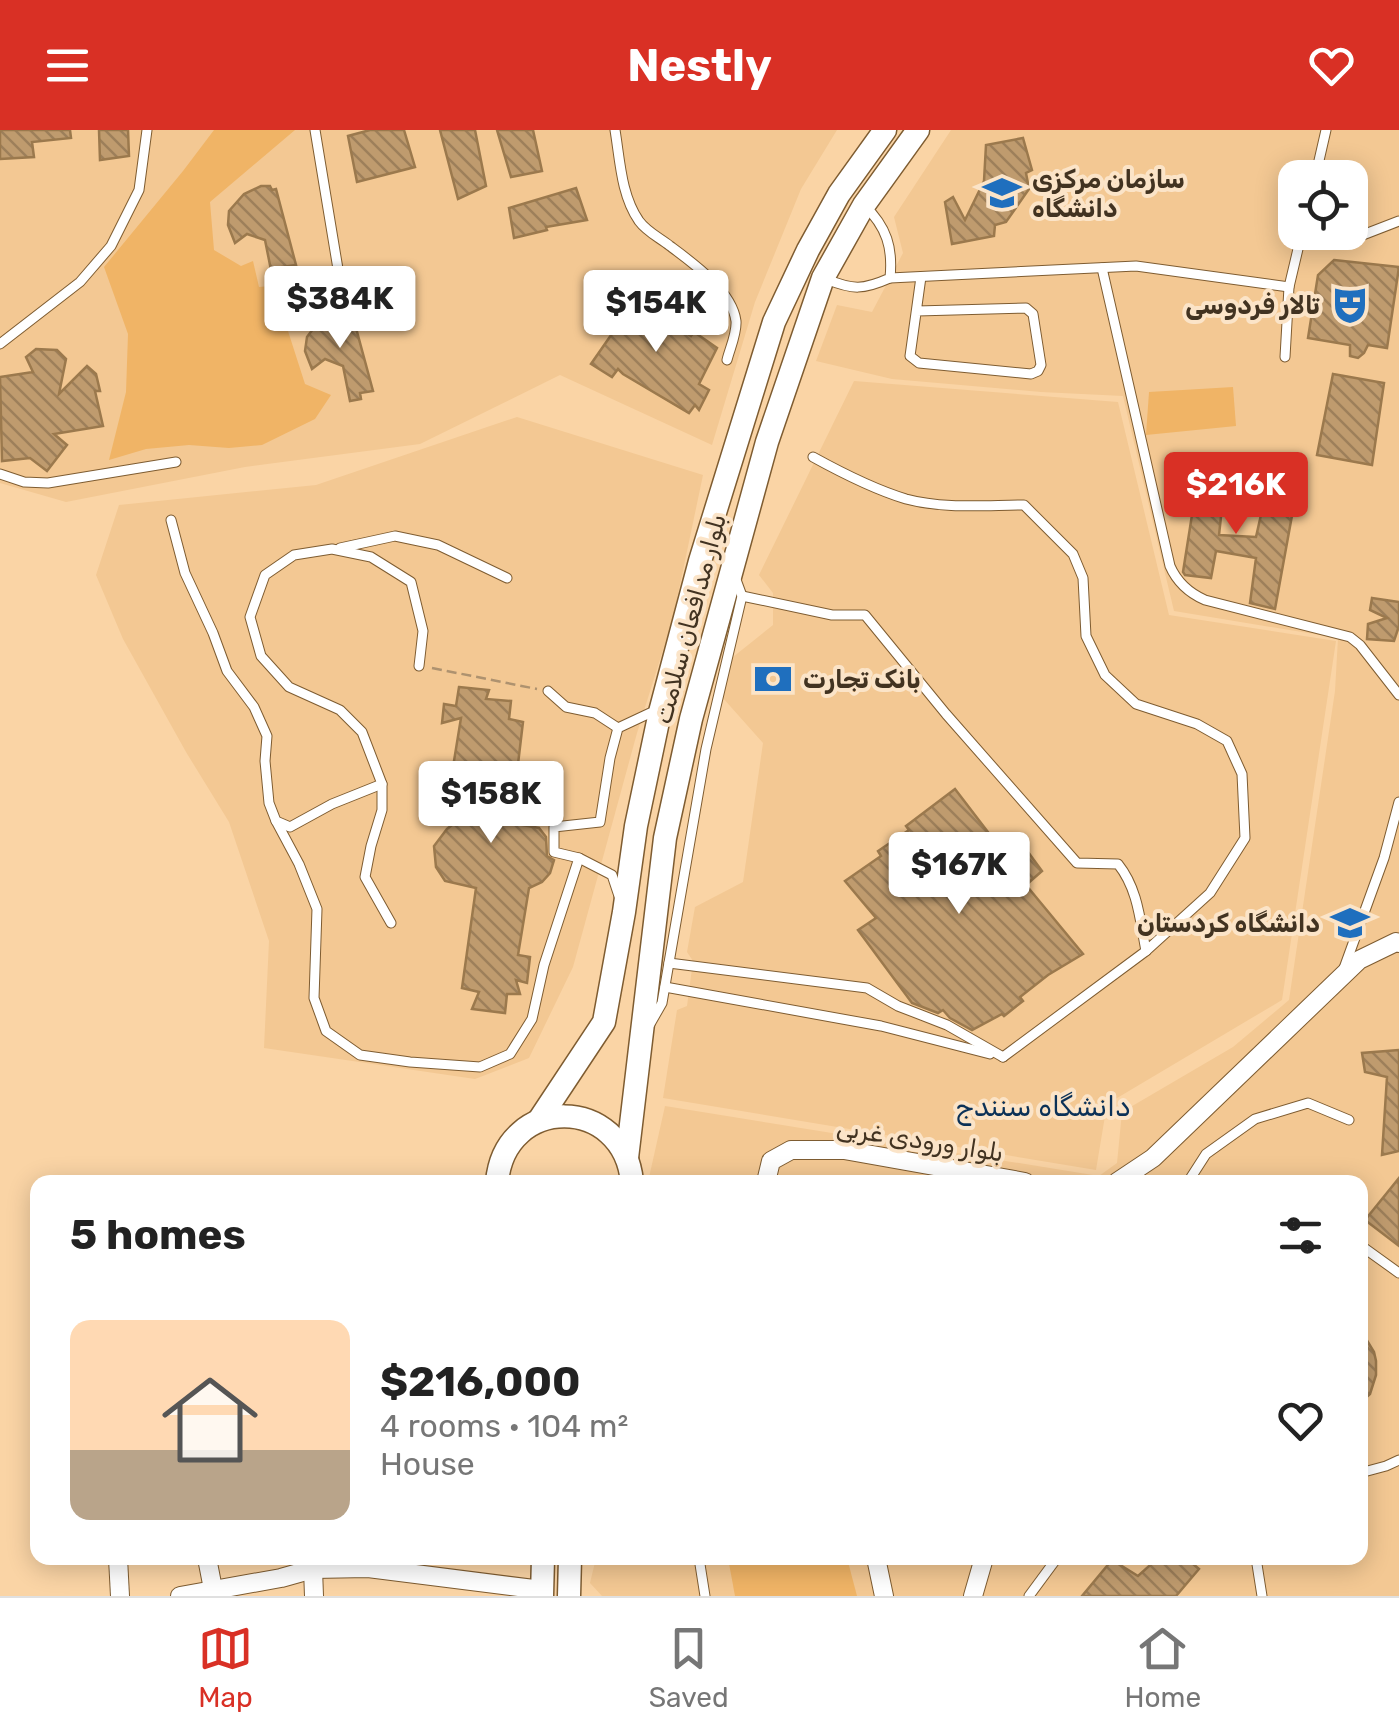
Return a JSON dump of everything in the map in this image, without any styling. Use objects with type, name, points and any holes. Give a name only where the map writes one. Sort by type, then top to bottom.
[{"type":"main road","name":"بلوار مدافعان سلامت","points":[[497,1175],[506,1148],[520,1131],[539,1120],[604,1022],[636,826],[660,712],[700,561],[774,322],[840,194],[885,130]]},
{"type":"main road","name":"بلوار مدافعان سلامت","points":[[631,1175],[628,1158],[665,838],[691,719],[767,442],[823,278],[864,205],[918,130]]},
{"type":"main road","points":[[539,1120],[560,1116],[591,1122],[616,1140],[628,1158]]},
{"type":"main road","points":[[542,1565],[542,1593]]},
{"type":"main road","points":[[570,1565],[570,1596]]},
{"type":"street","points":[[1128,1175],[1153,1158],[1360,960],[1399,942]]},
{"type":"street","name":"بلوار ورودی غربی","points":[[768,1175],[772,1161],[791,1150],[844,1150],[985,1175]]},
{"type":"street","points":[[118,1565],[120,1596]]},
{"type":"street","points":[[208,1565],[213,1588]]},
{"type":"street","points":[[180,1596],[213,1588],[243,1589],[281,1578],[305,1565]]},
{"type":"street","points":[[309,1565],[314,1596]]},
{"type":"street","points":[[381,1565],[542,1593]]},
{"type":"street","points":[[877,1565],[884,1596]]},
{"type":"street","points":[[973,1596],[982,1565]]},
{"type":"lane","points":[[0,344],[80,282],[110,246],[139,190],[147,130]]},
{"type":"lane","points":[[314,130],[338,269],[354,309]]},
{"type":"lane","points":[[1319,160],[1326,130]]},
{"type":"lane","points":[[615,131],[622,182],[638,219],[720,288],[731,304],[737,324],[728,360]]},
{"type":"lane","points":[[864,205],[885,230],[892,256],[890,278]]},
{"type":"lane","points":[[1368,233],[1399,221]]},
{"type":"lane","points":[[1285,358],[1290,287],[1298,250]]},
{"type":"lane","points":[[823,278],[844,286],[868,288],[890,278],[1136,266],[1290,287]]},
{"type":"lane","points":[[1102,268],[1175,577],[1205,600],[1350,638],[1360,645],[1399,695]]},
{"type":"lane","points":[[917,311],[1026,308],[1032,314],[1041,365],[1032,374],[913,361],[910,356],[920,277]]},
{"type":"lane","points":[[812,457],[854,479],[908,499],[955,505],[1024,505],[1073,554],[1083,578],[1086,636],[1105,676],[1136,704],[1198,724],[1227,741],[1242,774],[1245,838],[1210,893],[1146,951],[1002,1057]]},
{"type":"lane","points":[[0,474],[24,482],[48,483],[176,462]]},
{"type":"lane","points":[[171,520],[185,573],[227,671],[254,707],[268,736],[265,761],[269,803],[317,910],[314,998],[326,1031],[360,1055],[410,1062],[480,1067],[510,1054],[532,1019],[544,965],[579,858]]},
{"type":"lane","points":[[392,924],[365,877],[382,810],[382,784],[362,732],[340,710],[290,688],[261,656],[250,616],[264,575],[294,556],[395,536],[438,545],[507,578]]},
{"type":"lane","points":[[332,550],[371,557],[411,582],[423,631],[420,666]]},
{"type":"lane","points":[[641,1040],[662,1003],[706,749],[742,596],[732,570]]},
{"type":"lane","points":[[742,596],[832,615],[864,615],[1077,863],[1118,864],[1136,896],[1146,951]]},
{"type":"lane","points":[[548,691],[566,707],[594,713],[618,728]]},
{"type":"lane","points":[[624,912],[612,874],[579,858],[554,852],[554,827],[600,822],[618,728],[650,712],[660,712]]},
{"type":"lane","points":[[276,821],[290,827],[332,804],[382,784]]},
{"type":"lane","points":[[1340,978],[1384,858],[1399,802]]},
{"type":"lane","points":[[669,963],[867,988],[898,1006],[947,1025],[1002,1057]]},
{"type":"lane","points":[[665,988],[881,1026],[1002,1057]]},
{"type":"lane","points":[[1192,1175],[1206,1154],[1256,1119],[1308,1103],[1349,1120]]},
{"type":"lane","points":[[1368,1250],[1399,1272]]},
{"type":"lane","points":[[1368,1470],[1399,1460]]},
{"type":"lane","points":[[699,1565],[706,1596]]},
{"type":"lane","points":[[1029,1596],[1051,1565]]},
{"type":"lane","points":[[1257,1565],[1262,1596]]},
{"type":"path","points":[[420,666],[548,691]]},
{"type":"shaded area","points":[[0,130],[837,130],[801,189],[755,302],[712,445],[560,375],[420,444],[245,467],[66,502],[0,483]]},
{"type":"shaded area","points":[[214,130],[295,130],[210,202],[214,250],[241,266],[253,261],[259,287],[302,283],[326,296],[288,331],[305,384],[331,395],[315,419],[262,445],[146,449],[109,460],[126,392],[128,334],[104,267]]},
{"type":"shaded area","name":"دانشگاه کردستان","points":[[951,130],[1399,130],[1399,1596],[602,1596],[590,1583],[594,1565],[1368,1565],[1368,1175],[1100,1175],[1117,1163],[1122,1112],[1233,1047],[1289,1000],[1335,691],[1338,638],[1174,611],[1123,396],[892,379],[816,361],[837,305],[872,312],[903,253],[894,217]]},
{"type":"shaded area","points":[[854,381],[1118,402],[1169,615],[1336,641],[1282,1000],[1107,1104],[1096,1170],[663,1098],[677,1010],[687,1006],[693,961],[687,952],[695,907],[743,882],[763,743],[722,697],[728,661],[773,625],[773,593],[759,575]]},
{"type":"shaded area","points":[[1233,387],[1236,426],[1146,435],[1149,392]]},
{"type":"shaded area","points":[[517,417],[703,475],[673,618],[573,967],[529,1058],[475,1079],[264,1048],[269,941],[229,822],[123,639],[96,575],[119,505],[316,485]]},
{"type":"shaded area","name":"دانشگاه کردستان","points":[[665,1106],[1093,1175],[650,1175]]},
{"type":"shaded area","points":[[729,1565],[849,1565],[857,1596],[735,1596]]},
{"type":"building","points":[[0,130],[70,130],[71,138],[32,142],[34,157],[0,159]]},
{"type":"building","points":[[99,130],[128,130],[129,156],[100,160]]},
{"type":"building","points":[[370,130],[404,130],[415,167],[357,182],[348,136]]},
{"type":"building","points":[[440,130],[475,130],[486,186],[458,199]]},
{"type":"building","points":[[497,130],[533,130],[542,171],[511,177]]},
{"type":"building","name":"سازمان مرکزی دانشگاه","points":[[1023,138],[1032,170],[1026,173],[1029,189],[1006,222],[995,225],[994,236],[952,244],[945,202],[953,197],[965,220],[984,181],[986,145]]},
{"type":"building","points":[[261,186],[276,189],[296,265],[282,267],[284,273],[272,275],[265,240],[247,234],[235,243],[228,225],[229,211],[244,194]]},
{"type":"building","points":[[576,188],[587,220],[546,227],[547,230],[514,238],[509,208]]},
{"type":"building","points":[[1334,260],[1399,267],[1387,348],[1368,345],[1358,358],[1350,356],[1350,345],[1308,338],[1318,275]]},
{"type":"building","points":[[622,295],[655,318],[658,314],[717,348],[699,384],[709,390],[699,410],[695,405],[689,413],[618,369],[612,377],[591,364],[616,328],[605,321]]},
{"type":"building","points":[[338,312],[353,317],[373,391],[360,393],[361,399],[350,401],[343,366],[325,359],[312,369],[305,351],[313,329]]},
{"type":"building","points":[[36,349],[57,350],[66,359],[59,394],[87,366],[96,374],[100,391],[95,391],[103,426],[54,434],[67,445],[47,471],[30,458],[2,461],[0,377],[33,372],[26,357]]},
{"type":"building","points":[[1333,374],[1384,383],[1372,465],[1317,455]]},
{"type":"building","points":[[1201,458],[1227,462],[1219,535],[1256,537],[1263,506],[1293,510],[1275,609],[1250,603],[1256,558],[1216,551],[1211,578],[1183,572]]},
{"type":"building","points":[[1372,598],[1399,602],[1399,626],[1394,641],[1367,639],[1368,624],[1387,618],[1370,610]]},
{"type":"building","points":[[459,687],[489,690],[486,699],[511,701],[509,719],[523,722],[511,823],[539,828],[546,837],[547,856],[554,860],[542,882],[529,888],[518,955],[530,957],[527,983],[516,980],[520,994],[507,994],[505,1013],[472,1009],[479,992],[462,988],[476,888],[445,881],[436,867],[434,846],[457,821],[460,804],[447,804],[461,718],[442,723],[444,704],[456,706]]},
{"type":"building","points":[[955,789],[1004,853],[1020,841],[1042,871],[1026,885],[1083,954],[1048,975],[1004,1016],[972,1030],[943,1010],[938,1013],[912,1003],[858,930],[876,918],[845,881],[881,856],[878,851],[909,830],[906,826]]},
{"type":"building","points":[[1399,1050],[1399,1151],[1382,1155],[1387,1077],[1365,1072],[1362,1053]]},
{"type":"building","points":[[1399,1178],[1399,1246],[1368,1222],[1368,1216]]},
{"type":"building","points":[[1368,1342],[1376,1361],[1368,1396]]},
{"type":"building","points":[[1108,1565],[1120,1565],[1138,1576],[1150,1565],[1194,1565],[1199,1569],[1176,1596],[1082,1596]]},
{"type":"place","name":"سازمان مرکزی دانشگاه","points":[[1002,193]]},
{"type":"place","name":"تالار فردوسی","points":[[1350,305]]},
{"type":"place","name":"بانک تجارت","points":[[773,679]]},
{"type":"place","name":"دانشگاه کردستان","points":[[1350,923]]},
{"type":"district","name":"دانشگاه سنندج","points":[[1043,1106]]}]
